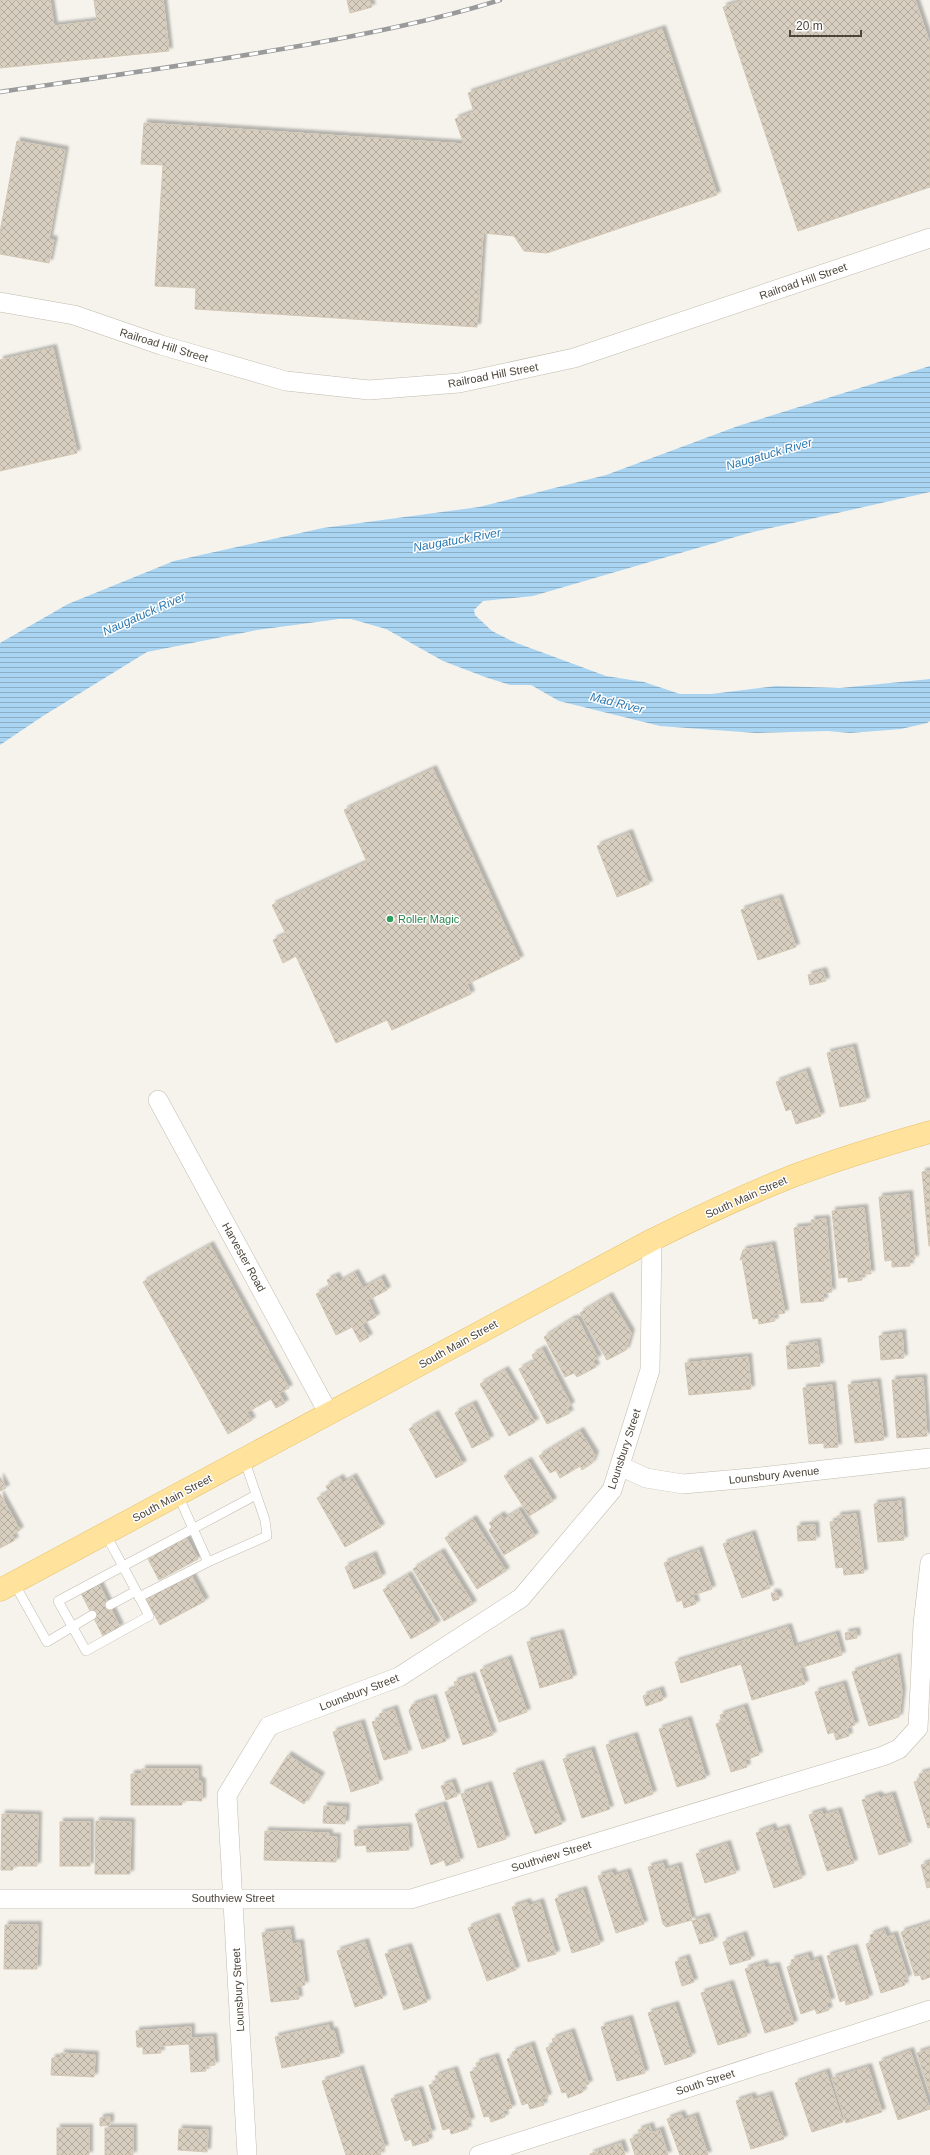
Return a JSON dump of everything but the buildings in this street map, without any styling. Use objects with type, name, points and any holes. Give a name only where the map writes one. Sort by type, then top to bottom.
[{"type":"main road","name":"South Main Street","points":[[7,1586],[652,1240],[747,1195],[794,1176],[838,1160],[930,1132]]},
{"type":"street","name":"Railroad Hill Street","points":[[0,302],[74,315],[161,345],[286,381],[376,390],[458,384],[574,358],[930,238]]},
{"type":"street","name":"Harvester Road","points":[[158,1100],[329,1414]]},
{"type":"street","name":"Lounsbury Street","points":[[247,2155],[227,1795],[269,1726],[399,1677],[521,1598],[612,1490],[650,1370],[652,1240]]},
{"type":"street","name":"Lounsbury Avenue","points":[[620,1466],[646,1478],[683,1484],[930,1458]]},
{"type":"street","name":"Southview Street","points":[[0,1899],[411,1899],[883,1756],[899,1749],[918,1728],[930,1564]]},
{"type":"street","name":"South Street","points":[[479,2155],[930,2010]]},
{"type":"lane","points":[[110,1605],[267,1536],[265,1520],[244,1459]]},
{"type":"lane","points":[[178,1495],[208,1562]]},
{"type":"lane","points":[[106,1533],[122,1566],[149,1616],[86,1651],[58,1601],[122,1566],[256,1495]]},
{"type":"lane","points":[[7,1586],[47,1642],[73,1628],[92,1615]]},
{"type":"water","points":[[930,366],[930,492],[749,533],[533,596],[483,601],[474,610],[475,615],[492,631],[514,642],[606,676],[644,682],[680,694],[711,694],[776,686],[840,688],[930,679],[930,721],[927,723],[901,729],[850,733],[828,731],[756,733],[660,726],[559,701],[531,685],[510,685],[485,677],[443,661],[386,629],[351,619],[339,619],[257,630],[147,652],[43,716],[0,745],[0,643],[68,604],[174,561],[323,528],[479,507],[606,475],[738,426]]},
{"type":"railway","points":[[0,92],[267,52],[354,36],[452,14],[500,0]]},
{"type":"place","name":"Roller Magic","points":[[390,919]]},
{"type":"water label","name":"Naugatuck River","points":[[769,454]]},
{"type":"water label","name":"Naugatuck River","points":[[457,540]]},
{"type":"water label","name":"Naugatuck River","points":[[144,614]]},
{"type":"water label","name":"Mad River","points":[[617,703]]}]
